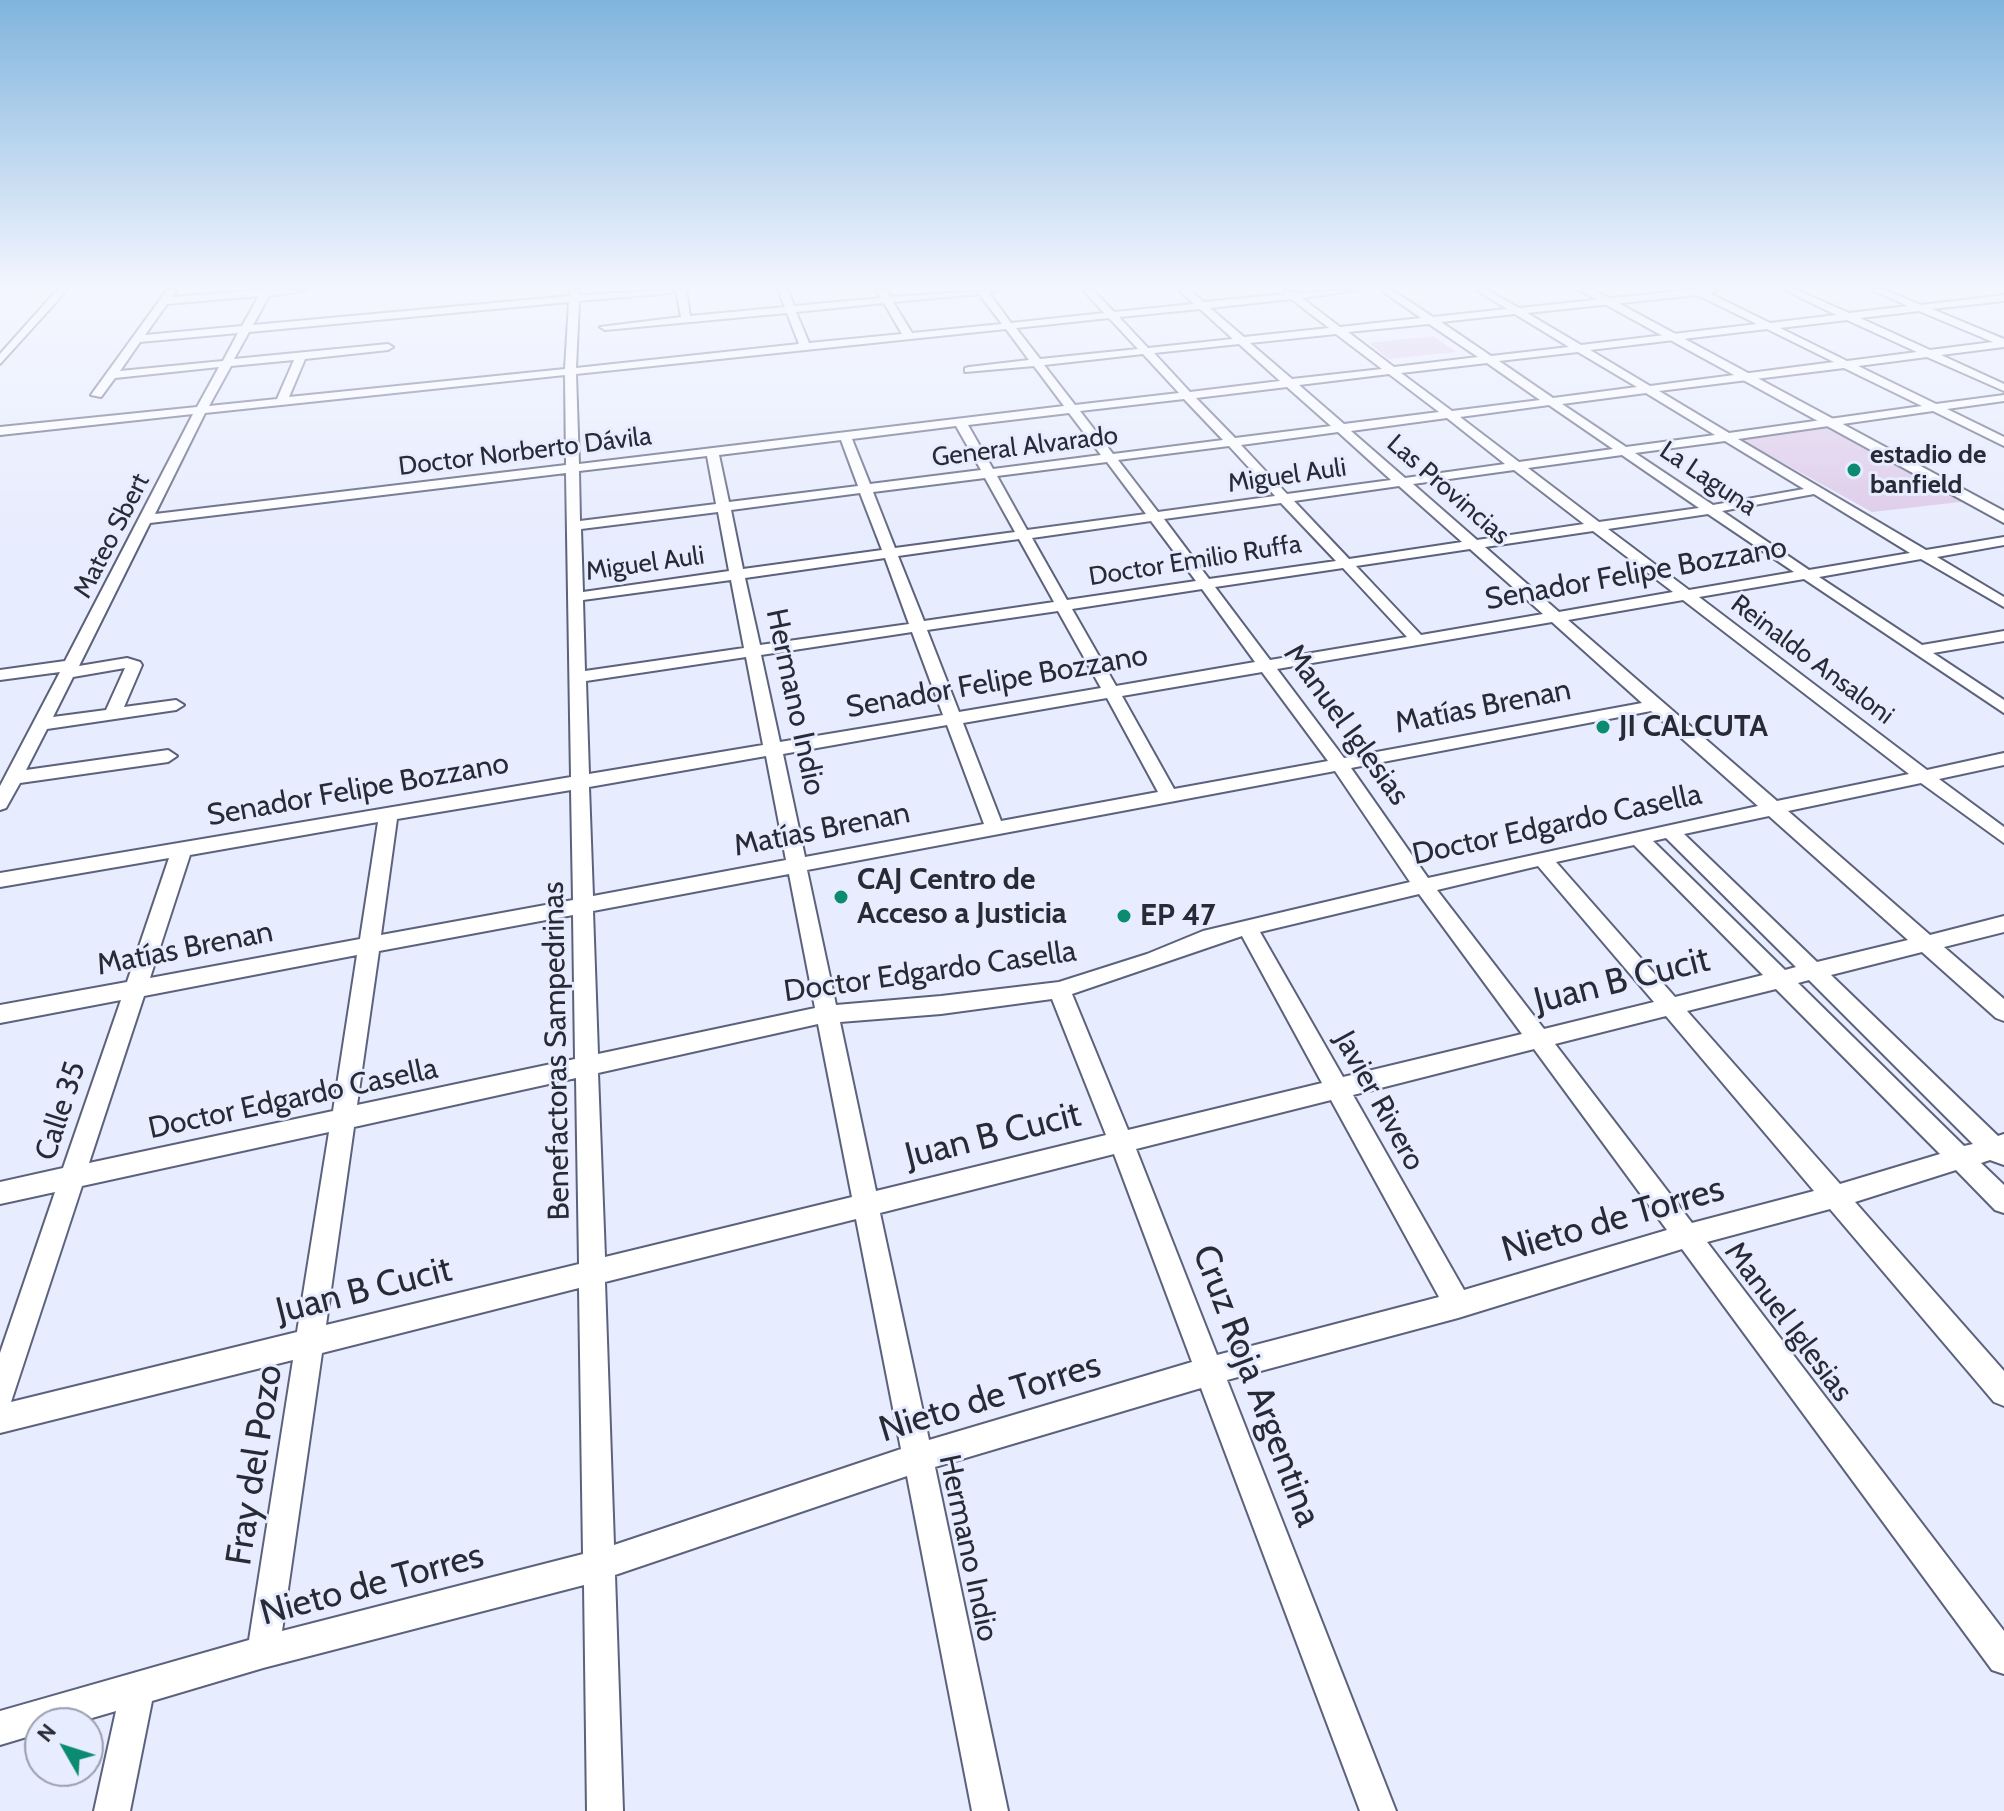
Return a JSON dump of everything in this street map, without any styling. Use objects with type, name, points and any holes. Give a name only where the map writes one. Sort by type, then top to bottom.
[{"type":"main road","points":[[1746,375],[2004,518]]},
{"type":"main road","points":[[1834,422],[2004,510]]},
{"type":"street","points":[[97,395],[112,375],[117,375]]},
{"type":"street","name":"Mateo Sbert","points":[[0,804],[222,375]]},
{"type":"street","points":[[282,400],[293,375]]},
{"type":"street","points":[[0,431],[527,375]]},
{"type":"street","name":"Benefactoras Sampedrinas","points":[[570,375],[605,1811]]},
{"type":"street","name":"Manuel Iglesias","points":[[1046,375],[1340,765],[1423,885],[2004,1658]]},
{"type":"street","points":[[1169,375],[1417,639]]},
{"type":"street","name":"Las Provincias","points":[[1280,375],[2004,1012]]},
{"type":"street","name":"Doctor Norberto Dávila","points":[[148,519],[1347,375]]},
{"type":"street","name":"Reinaldo Ansaloni","points":[[1397,375],[2004,837]]},
{"type":"street","name":"La Laguna","points":[[1509,375],[2004,708]]},
{"type":"street","points":[[1625,375],[2004,603]]},
{"type":"street","name":"General Alvarado","points":[[574,526],[1771,375]]},
{"type":"street","points":[[1866,375],[2001,439]]},
{"type":"street","points":[[1975,375],[2004,388]]},
{"type":"street","name":"Miguel Auli","points":[[576,597],[1406,484],[2004,398]]},
{"type":"street","points":[[960,422],[1169,795]]},
{"type":"street","points":[[845,436],[995,828]]},
{"type":"street","name":"Hermano Indio","points":[[712,451],[990,1811]]},
{"type":"street","name":"Doctor Emilio Ruffa","points":[[578,677],[1709,510],[1817,490]]},
{"type":"street","name":"Senador Felipe Bozzano","points":[[0,880],[2004,541]]},
{"type":"street","points":[[1921,650],[2004,636]]},
{"type":"street","points":[[0,675],[127,663],[134,665],[113,714]]},
{"type":"street","points":[[42,724],[176,705]]},
{"type":"street","name":"Matías Brenan","points":[[0,1014],[1656,705]]},
{"type":"street","points":[[14,778],[168,756]]},
{"type":"street","name":"Doctor Edgardo Casella","points":[[0,1193],[826,1014],[941,1005],[1059,990],[1154,960],[1203,939],[1247,927],[1542,858],[2004,759]]},
{"type":"street","name":"Fray del Pozo","points":[[263,1652],[389,814]]},
{"type":"street","points":[[1670,831],[2001,1150]]},
{"type":"street","points":[[1639,838],[2004,1202]]},
{"type":"street","name":"Calle 35","points":[[0,1394],[182,849]]},
{"type":"street","points":[[1542,858],[2004,1392]]},
{"type":"street","name":"Juan B Cucit","points":[[0,1419],[1334,1087],[2004,924]]},
{"type":"street","name":"Javier Rivero","points":[[1247,927],[1458,1305]]},
{"type":"street","name":"Cruz Roja Argentina","points":[[1059,990],[1210,1371],[1378,1811]]},
{"type":"street","name":"Nieto de Torres","points":[[0,1728],[263,1652],[597,1566],[917,1458],[1210,1371],[1458,1305],[1686,1236],[2001,1150]]},
{"type":"street","points":[[112,1811],[138,1688]]},
{"type":"shaded area","name":"estadio de banfield","points":[[1824,423],[1969,501],[1872,512],[1740,439]]},
{"type":"place","name":"estadio de banfield","points":[[1854,470]]},
{"type":"place","name":"JI CALCUTA","points":[[1603,727]]},
{"type":"place","name":"CAJ Centro de Acceso a Justicia","points":[[841,897]]},
{"type":"place","name":"EP 47","points":[[1124,916]]}]
